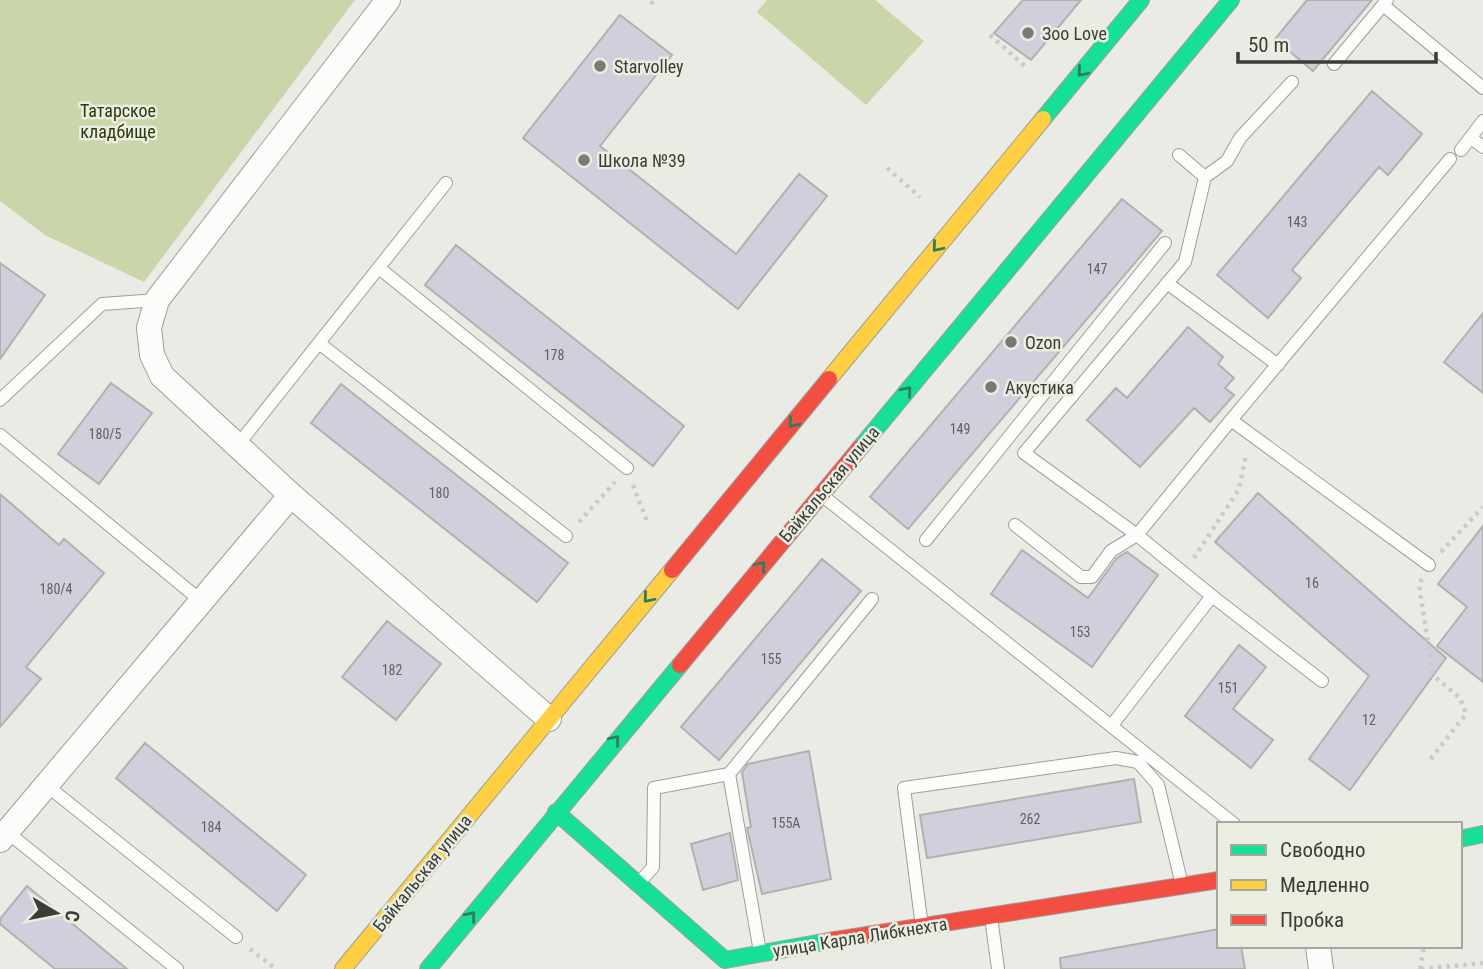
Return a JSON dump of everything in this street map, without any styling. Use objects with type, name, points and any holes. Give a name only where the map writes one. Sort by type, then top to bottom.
[{"type":"main road","name":"Байкальская улица","points":[[343,969],[1141,0]]},
{"type":"main road","name":"Байкальская улица","points":[[428,969],[1231,0]]},
{"type":"main road","name":"улица Карла Либкнехта","points":[[556,812],[639,883],[724,965],[760,952],[1217,880]]},
{"type":"main road","points":[[1462,839],[1483,835]]},
{"type":"street","points":[[387,0],[157,300],[149,328],[152,355],[162,376],[237,446],[548,719]]},
{"type":"street","points":[[4,836],[291,495]]},
{"type":"street","points":[[1318,948],[1321,969]]},
{"type":"lane","points":[[1334,64],[1385,2],[1483,88]]},
{"type":"lane","points":[[1292,82],[1240,138],[1227,161],[1205,177],[1185,262],[1024,453],[1137,535],[1322,681]]},
{"type":"lane","points":[[1461,150],[1483,121]]},
{"type":"lane","points":[[1471,138],[1483,147]]},
{"type":"lane","points":[[1179,155],[1205,177]]},
{"type":"lane","points":[[1015,525],[1081,577],[1092,577],[1111,551],[1137,535],[1450,159]]},
{"type":"lane","points":[[237,446],[446,183]]},
{"type":"lane","points":[[926,540],[1165,243]]},
{"type":"lane","points":[[379,268],[627,468]]},
{"type":"lane","points":[[1167,283],[1278,365]]},
{"type":"lane","points":[[0,400],[102,304],[157,300]]},
{"type":"lane","points":[[1108,313],[1129,328]]},
{"type":"lane","points":[[319,343],[566,536]]},
{"type":"lane","points":[[1231,420],[1429,565]]},
{"type":"lane","points":[[0,435],[200,600]]},
{"type":"lane","points":[[821,494],[1232,822]]},
{"type":"lane","points":[[1112,725],[1212,596]]},
{"type":"lane","points":[[639,883],[653,867],[654,788],[729,774],[872,600]]},
{"type":"lane","points":[[922,927],[904,788],[1116,758],[1138,762],[1158,785],[1182,886]]},
{"type":"lane","points":[[729,774],[760,952]]},
{"type":"lane","points":[[46,785],[236,937]]},
{"type":"lane","points":[[4,836],[177,969]]},
{"type":"lane","points":[[991,916],[998,969]]},
{"type":"path","points":[[990,36],[1027,68]]},
{"type":"path","points":[[887,168],[920,197]]},
{"type":"path","points":[[1185,574],[1200,545],[1240,489],[1251,434]]},
{"type":"path","points":[[566,536],[627,468],[648,524]]},
{"type":"path","points":[[1429,761],[1466,713],[1460,698],[1433,675],[1419,585],[1429,565],[1483,507]]},
{"type":"path","points":[[236,937],[276,969]]},
{"type":"path","points":[[1424,948],[1421,969],[1483,962]]},
{"type":"green space","name":"Татарское кладбище","points":[[0,0],[355,0],[144,282],[45,235],[0,201]]},
{"type":"green space","points":[[767,0],[875,0],[924,41],[866,105],[757,12]]},
{"type":"building","points":[[1023,0],[1081,0],[1031,60],[994,33]]},
{"type":"building","points":[[1307,0],[1372,0],[1313,71],[1275,39]]},
{"type":"building","name":"Школа №39","points":[[620,15],[672,55],[600,146],[736,254],[799,174],[827,196],[738,309],[523,138]]},
{"type":"building","points":[[1372,91],[1422,134],[1388,175],[1379,167],[1292,270],[1301,278],[1268,318],[1217,275]]},
{"type":"building","points":[[1122,199],[1162,231],[908,529],[870,497]]},
{"type":"building","points":[[456,245],[684,426],[653,466],[425,285]]},
{"type":"building","points":[[0,263],[45,295],[0,359]]},
{"type":"building","points":[[1483,313],[1483,393],[1444,362]]},
{"type":"building","points":[[1188,327],[1223,357],[1218,364],[1234,378],[1225,388],[1234,395],[1210,422],[1194,408],[1140,467],[1087,420],[1116,388],[1127,398]]},
{"type":"building","points":[[111,383],[152,413],[99,484],[58,454]]},
{"type":"building","points":[[341,384],[568,563],[537,602],[311,423]]},
{"type":"building","points":[[1258,493],[1446,658],[1350,790],[1309,759],[1369,676],[1215,542]]},
{"type":"building","points":[[0,494],[59,545],[64,539],[104,573],[26,667],[41,679],[0,727]]},
{"type":"building","points":[[1483,526],[1483,682],[1437,646],[1467,607],[1438,584]]},
{"type":"building","points":[[1022,550],[1088,598],[1117,558],[1127,552],[1158,575],[1092,667],[991,594]]},
{"type":"building","points":[[822,559],[861,591],[719,760],[681,727]]},
{"type":"building","points":[[387,621],[441,664],[396,720],[342,677]]},
{"type":"building","points":[[1239,645],[1266,667],[1233,709],[1273,740],[1251,768],[1185,716]]},
{"type":"building","points":[[145,743],[306,875],[277,911],[116,778]]},
{"type":"building","points":[[809,751],[831,879],[762,894],[747,828],[751,827],[742,772],[748,764]]},
{"type":"building","points":[[1134,779],[1141,822],[927,858],[920,815]]},
{"type":"building","points":[[730,833],[738,880],[703,890],[691,844]]},
{"type":"building","points":[[27,886],[127,969],[55,969],[0,924],[0,919]]},
{"type":"building","points":[[1217,929],[1217,948],[1241,948],[1245,969],[1061,969],[1060,958]]},
{"type":"traffic: fast","points":[[1043,119],[1141,0]]},
{"type":"traffic: fast","points":[[860,448],[1231,0]]},
{"type":"traffic: fast","points":[[428,969],[680,665]]},
{"type":"traffic: fast","points":[[556,812],[725,960],[829,941]]},
{"type":"traffic: fast","points":[[1462,839],[1483,834]]},
{"type":"traffic: slow","points":[[829,379],[1043,119]]},
{"type":"traffic: slow","points":[[343,969],[672,570]]},
{"type":"traffic: jam","points":[[672,570],[829,379]]},
{"type":"traffic: jam","points":[[680,665],[860,448]]},
{"type":"traffic: jam","points":[[829,941],[1217,880]]},
{"type":"place","name":"Зоо Love","points":[[1028,33]]},
{"type":"place","name":"Starvolley","points":[[600,66]]},
{"type":"place","name":"Школа №39","points":[[584,160]]},
{"type":"place","name":"Ozon","points":[[1011,342]]},
{"type":"place","name":"Акустика","points":[[991,387]]}]
